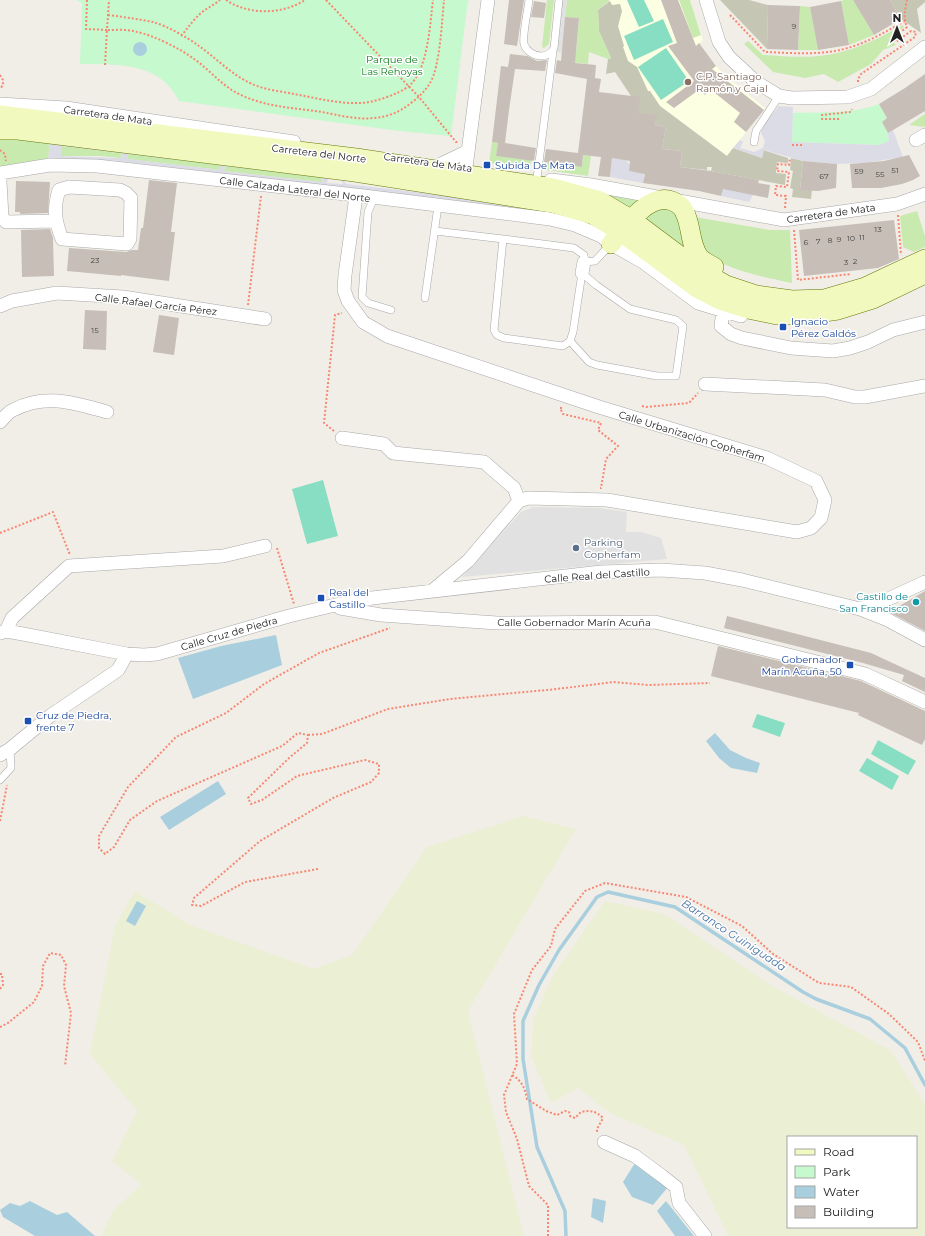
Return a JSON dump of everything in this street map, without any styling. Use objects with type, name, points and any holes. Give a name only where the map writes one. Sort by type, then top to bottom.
[{"type":"street","points":[[466,167],[488,0]]},
{"type":"street","points":[[706,0],[719,42],[729,57],[756,82],[779,96],[792,98],[848,97],[871,89],[925,47]]},
{"type":"street","name":"Carretera de Mata","points":[[0,104],[66,108],[591,185],[668,200],[788,219],[897,204],[925,194]]},
{"type":"street","name":"Carretera del Norte","points":[[0,115],[19,116],[356,158],[554,188],[600,202],[621,232]]},
{"type":"street","name":"Carretera del Norte","points":[[0,130],[18,130],[355,172],[552,203],[593,215],[621,232]]},
{"type":"street","points":[[441,164],[469,147]]},
{"type":"street","name":"Calle Calzada Lateral del Norte","points":[[3,168],[74,164],[97,166],[550,220],[575,225],[601,236],[621,232],[643,262],[698,303],[752,318],[792,323],[810,314]]},
{"type":"street","points":[[0,181],[2,217],[6,222],[55,221]]},
{"type":"street","points":[[69,188],[120,190],[131,198],[130,239],[127,244],[62,239],[55,221],[56,198],[59,190],[69,188]]},
{"type":"street","name":"Calle Urbanización Copherfam","points":[[356,196],[344,290],[348,302],[363,322],[387,336],[599,407],[767,458],[816,481],[824,500],[821,518],[811,528],[797,532],[607,500],[528,498],[519,501]]},
{"type":"street","points":[[621,232],[648,204],[654,201],[668,200],[678,204],[684,210],[692,243],[699,258],[718,270],[758,286],[802,291],[859,281],[902,270],[925,260]]},
{"type":"street","points":[[621,232],[696,268],[726,285],[756,295],[792,300],[824,299],[859,281]]},
{"type":"street","points":[[621,232],[697,288],[720,300],[748,309],[777,314],[810,314],[838,310],[873,299],[925,274]]},
{"type":"street","name":"Calle Rafael García Pérez","points":[[0,306],[12,302],[57,293],[123,298],[265,318]]},
{"type":"street","points":[[723,311],[721,326],[731,334],[742,338],[791,348],[833,351],[850,348],[868,342],[893,330],[925,322]]},
{"type":"street","points":[[705,384],[825,390],[855,397],[865,397],[925,386]]},
{"type":"street","points":[[0,422],[12,410],[38,401],[65,401],[107,412]]},
{"type":"street","points":[[342,438],[384,444],[393,453],[484,462],[514,488],[519,501],[468,561],[432,591]]},
{"type":"street","points":[[3,632],[12,618],[69,566],[224,556],[265,546]]},
{"type":"street","name":"Calle Real del Castillo","points":[[331,606],[372,598],[602,572],[661,570],[705,573],[735,578],[860,609],[888,620],[925,640]]},
{"type":"street","points":[[860,609],[884,601],[925,582]]},
{"type":"street","name":"Calle Cruz de Piedra","points":[[3,632],[127,654],[158,654],[297,614],[331,606]]},
{"type":"street","name":"Calle Gobernador Marín Acuña","points":[[331,606],[381,615],[497,623],[655,622],[865,674],[925,702]]},
{"type":"street","points":[[5,752],[50,716],[118,670],[127,654]]},
{"type":"street","points":[[604,1142],[635,1156],[676,1187],[679,1203],[705,1236]]},
{"type":"lane","points":[[529,0],[523,43],[527,50],[531,53],[541,56],[547,55],[553,50]]},
{"type":"lane","points":[[537,178],[559,0]]},
{"type":"lane","points":[[754,142],[756,131],[779,96]]},
{"type":"lane","points":[[374,198],[368,212],[362,296],[368,303],[391,310]]},
{"type":"lane","points":[[425,298],[438,206]]},
{"type":"lane","points":[[435,231],[503,239],[574,248],[584,254],[573,332],[570,341],[563,346],[504,338],[497,335],[494,330],[503,239]]},
{"type":"lane","points":[[583,268],[595,261],[621,232]]},
{"type":"lane","points":[[570,341],[589,362],[597,366],[657,376],[676,376],[683,326],[676,320],[630,309],[596,285],[583,268]]},
{"type":"lane","points":[[0,780],[11,768],[5,752]]},
{"type":"path","points":[[87,0],[86,29],[137,32],[173,46],[195,59],[221,82],[239,94],[263,103],[357,118],[385,116],[402,110],[419,97],[430,82],[436,64],[444,0]]},
{"type":"path","points":[[105,65],[108,0]]},
{"type":"path","points":[[181,36],[193,20],[220,0]]},
{"type":"path","points":[[226,0],[241,7],[258,11],[272,11],[286,8],[305,0]]},
{"type":"path","points":[[326,0],[409,86],[456,142],[469,147]]},
{"type":"path","points":[[108,15],[133,18],[155,23],[198,45],[251,84],[269,89],[345,103],[360,103],[375,102],[409,86],[420,69],[426,50],[433,0]]},
{"type":"path","points":[[871,89],[868,83],[864,85],[860,84],[858,79],[859,76],[915,37],[916,32],[911,31],[896,42],[893,38],[908,27],[905,21],[904,13],[907,0]]},
{"type":"path","points":[[730,15],[765,52],[818,53],[850,48],[875,38],[905,21]]},
{"type":"path","points":[[0,75],[3,80],[3,85],[0,89]]},
{"type":"path","points":[[839,119],[822,119],[822,114],[850,112],[852,109]]},
{"type":"path","points":[[792,145],[802,145]]},
{"type":"path","points":[[0,150],[7,158],[3,168]]},
{"type":"path","points":[[790,158],[789,165],[778,164],[778,171],[789,172],[787,187],[776,186],[775,195],[786,196],[788,219],[798,280],[859,281]]},
{"type":"path","points":[[248,306],[262,185]]},
{"type":"path","points":[[897,204],[902,270]]},
{"type":"path","points":[[342,438],[324,423],[335,314],[353,310]]},
{"type":"path","points":[[639,405],[646,407],[690,403],[705,384]]},
{"type":"path","points":[[567,409],[560,408],[563,414],[601,423],[598,430],[618,446],[606,459],[601,488],[594,489]]},
{"type":"path","points":[[0,533],[52,512],[70,555],[69,566]]},
{"type":"path","points":[[265,546],[276,543],[297,614]]},
{"type":"path","points":[[405,617],[395,627],[319,653],[264,684],[226,713],[176,737],[128,787],[99,836],[98,848],[105,854],[114,848],[130,820],[157,801],[282,746],[298,733],[308,735],[322,734],[388,709],[450,699],[558,689],[613,682],[648,685],[710,682]]},
{"type":"path","points":[[308,735],[307,743],[289,758],[248,798],[251,804],[262,800],[297,776],[365,760],[379,764],[380,773],[371,782],[334,798],[260,841],[194,898],[192,905],[201,906],[245,882],[318,869]]},
{"type":"path","points":[[0,821],[11,768]]},
{"type":"path","points":[[548,1236],[548,1205],[529,1186],[517,1139],[506,1112],[504,1095],[516,1064],[514,1014],[532,970],[551,946],[555,928],[585,891],[605,883],[686,897],[742,926],[774,954],[819,983],[851,987],[889,1014],[918,1042],[925,1061]]},
{"type":"path","points":[[0,1027],[8,1023],[34,1002],[42,986],[43,966],[50,953],[61,955],[66,965],[64,986],[71,1013],[65,1066]]},
{"type":"path","points":[[0,974],[2,974],[3,985],[0,989]]},
{"type":"path","points":[[512,1075],[521,1082],[526,1091],[527,1099],[546,1111],[557,1114],[565,1111],[569,1112],[570,1116],[575,1118],[581,1112],[594,1111],[599,1113],[603,1118],[598,1128],[597,1137],[604,1142]]},
{"type":"shaded area","points":[[561,0],[567,0],[562,53],[556,52]]},
{"type":"shaded area","name":"C.P. Santiago Ramón y Cajal","points":[[598,0],[690,0],[703,40],[699,44],[721,72],[765,108],[727,156],[660,106],[650,91],[648,91],[637,67],[628,61],[618,26],[622,11],[611,5],[610,1]]},
{"type":"shaded area","points":[[720,0],[749,0],[768,5],[767,49]]},
{"type":"shaded area","points":[[890,0],[925,0],[925,2],[917,9],[921,33],[901,19]]},
{"type":"shaded area","points":[[610,1],[612,5],[620,4],[622,11],[618,26],[628,61],[637,67],[648,91],[650,91],[660,106],[727,156],[733,148],[762,158],[763,150],[788,158],[788,163],[777,162],[776,173],[786,174],[785,185],[711,171],[712,167],[707,167],[707,170],[680,167],[682,151],[662,149],[666,127],[655,125],[656,118],[637,116],[631,96],[615,72],[606,74],[608,59],[611,58],[599,31],[598,10]]},
{"type":"shaded area","points":[[779,106],[793,107],[792,142],[879,145],[889,141],[888,133],[893,130],[903,157],[865,163],[837,164],[803,161],[764,150],[762,158],[733,148],[740,140],[743,142],[740,148],[754,152],[763,148],[765,141],[761,133],[761,128]]},
{"type":"shaded area","points":[[654,127],[643,183],[610,177],[612,158],[626,160],[630,165],[629,171],[634,172]]},
{"type":"shaded area","points":[[50,141],[343,178],[346,184],[528,205],[586,221],[545,213],[544,211],[109,160],[48,160]],"holes":[[[62,146],[122,153],[121,158],[61,156]],[[128,154],[221,165],[220,170],[128,159]],[[225,166],[321,177],[321,182],[224,171]],[[328,178],[342,180],[343,184],[327,183]]]},
{"type":"shaded area","points":[[791,158],[803,161],[800,189],[812,190],[811,199],[792,197],[793,189],[790,188],[793,171],[790,170]]},
{"type":"shaded area","points":[[725,177],[753,195],[749,202],[721,196]]},
{"type":"shaded area","name":"Parking Copherfam","points":[[533,507],[599,508],[627,512],[626,532],[641,532],[661,538],[667,559],[462,577],[521,512]]},
{"type":"shaded area","points":[[523,816],[576,829],[468,1011],[524,1236],[102,1236],[112,1212],[142,1184],[112,1162],[137,1111],[90,1054],[115,926],[135,891],[190,925],[314,969],[352,955],[427,847]]},
{"type":"shaded area","points":[[605,901],[664,914],[772,986],[890,1050],[925,1104],[925,1236],[728,1236],[684,1145],[610,1113],[578,1088],[551,1103],[531,1056],[533,1020],[552,977]]},
{"type":"green space","name":"Parque de Las Rehoyas","points":[[76,0],[468,0],[451,136],[399,131],[179,101],[171,88],[160,78],[149,72],[123,66],[80,64],[82,3]]},
{"type":"green space","points":[[547,0],[554,0],[549,44],[544,48],[542,47]]},
{"type":"green space","points":[[567,0],[610,0],[598,10],[599,31],[611,58],[608,59],[589,52],[588,64],[561,61],[562,53],[576,54],[579,18],[565,17]]},
{"type":"green space","points":[[627,0],[644,0],[654,21],[639,27]]},
{"type":"green space","points":[[679,0],[690,0],[701,35],[693,38]]},
{"type":"green space","points":[[853,0],[874,35],[849,45],[841,1]]},
{"type":"green space","points":[[800,6],[810,7],[818,50],[798,50]]},
{"type":"green space","points":[[663,19],[673,42],[634,60],[624,36]]},
{"type":"green space","points":[[903,25],[904,27],[889,38],[896,45],[883,50],[871,64],[838,82],[824,74],[805,78],[773,72],[744,44],[748,41],[763,55],[798,57],[819,56],[852,49],[883,36]]},
{"type":"green space","points":[[666,48],[689,81],[661,100],[638,67]]},
{"type":"green space","points":[[879,104],[887,118],[882,122],[888,133],[889,141],[879,145],[792,142],[793,113],[848,111]]},
{"type":"green space","points":[[925,114],[925,127],[909,125]]},
{"type":"green space","points":[[0,138],[50,141],[48,160],[0,167]]},
{"type":"green space","points":[[492,142],[498,143],[496,156],[531,160],[530,168],[489,163]]},
{"type":"green space","points":[[62,146],[122,153],[121,158],[99,156],[60,156]]},
{"type":"green space","points":[[128,154],[221,165],[220,170],[127,159]]},
{"type":"green space","points":[[583,155],[591,156],[588,176],[546,170],[547,163],[582,167]]},
{"type":"green space","points":[[225,166],[321,177],[321,182],[224,171]]},
{"type":"green space","points":[[583,189],[643,198],[630,211]]},
{"type":"green space","points":[[666,208],[677,213],[689,252],[642,220],[647,214]]},
{"type":"green space","points":[[917,211],[925,236],[925,247],[914,252],[903,247],[900,216]]},
{"type":"green space","points":[[695,217],[769,230],[790,230],[792,283],[744,272],[719,262],[703,248]]},
{"type":"green space","points":[[323,480],[338,536],[307,544],[292,489]]},
{"type":"green space","points":[[757,714],[785,723],[780,737],[752,727]]},
{"type":"green space","points":[[878,740],[916,761],[908,775],[871,754]]},
{"type":"green space","points":[[867,758],[899,776],[892,790],[859,771]]},
{"type":"water","points":[[140,42],[145,44],[147,49],[145,54],[140,56],[135,54],[133,49],[135,44]]},
{"type":"water","points":[[276,635],[282,665],[193,699],[178,658],[221,646]]},
{"type":"water","points":[[715,733],[730,750],[760,763],[757,773],[731,768],[719,758],[706,741]]},
{"type":"water","points":[[218,781],[226,794],[169,830],[160,817]]},
{"type":"water","points":[[137,901],[146,906],[135,926],[126,921]]},
{"type":"water","points":[[635,1163],[668,1187],[653,1205],[632,1197],[623,1182]]},
{"type":"water","points":[[593,1198],[606,1201],[603,1223],[591,1217]]},
{"type":"water","points":[[30,1201],[57,1215],[67,1212],[95,1236],[35,1236],[3,1217],[0,1210],[10,1203],[20,1206]]},
{"type":"water","points":[[666,1201],[694,1236],[675,1236],[657,1211]]},
{"type":"building","points":[[509,0],[524,0],[517,46],[504,44]]},
{"type":"building","points":[[661,0],[678,0],[696,46],[699,43],[716,66],[712,69],[764,110],[746,132],[734,122],[740,113],[710,89],[705,95],[700,89],[674,108],[666,102],[694,81],[668,46],[677,43]]},
{"type":"building","points":[[853,0],[890,0],[901,19],[874,35]]},
{"type":"building","points":[[534,1],[546,3],[544,18],[531,17]]},
{"type":"building","points":[[841,1],[849,45],[818,50],[810,7]]},
{"type":"building","points":[[768,5],[800,6],[798,50],[767,49]]},
{"type":"building","points":[[565,17],[579,18],[575,63],[596,65],[595,78],[601,79],[599,92],[640,97],[638,113],[657,115],[655,125],[666,127],[662,149],[682,151],[680,167],[759,180],[758,183],[770,185],[768,198],[723,189],[721,196],[699,191],[643,183],[645,174],[629,171],[630,161],[612,158],[610,177],[598,176],[601,157],[583,155],[582,167],[544,162],[546,149],[578,153],[587,79],[555,73],[557,60],[561,61]]},
{"type":"building","points":[[510,54],[527,56],[537,61],[547,60],[545,71],[515,69],[509,110],[505,143],[536,148],[534,161],[496,156],[498,143],[492,142],[501,66],[508,67]]},
{"type":"building","points":[[925,74],[925,111],[888,133],[882,122],[887,118],[879,104]]},
{"type":"building","points":[[909,155],[920,176],[902,184],[881,188],[852,188],[850,164],[884,161]]},
{"type":"building","points":[[803,161],[837,164],[836,188],[818,191],[800,190]]},
{"type":"building","points":[[149,180],[177,183],[171,232],[175,232],[169,281],[121,275],[67,271],[69,248],[126,252],[138,250],[141,228],[143,228]]},
{"type":"building","points":[[16,181],[50,182],[48,213],[20,214],[20,212],[15,212]]},
{"type":"building","points":[[894,220],[899,259],[878,268],[804,276],[799,230]]},
{"type":"building","points":[[50,229],[53,238],[54,276],[22,277],[21,230]]},
{"type":"building","points":[[85,310],[107,311],[106,350],[83,349]]},
{"type":"building","points":[[159,315],[179,318],[174,355],[153,352]]},
{"type":"building","name":"Castillo de San Francisco","points":[[925,591],[925,631],[889,612]]},
{"type":"building","points":[[727,616],[871,653],[925,678],[925,692],[902,681],[904,675],[863,663],[724,628]]},
{"type":"building","points":[[718,646],[861,681],[925,711],[925,739],[922,745],[858,715],[859,713],[711,676]]},
{"type":"waterway","name":"Barranco Guiniguada","points":[[566,1236],[565,1211],[537,1147],[523,1059],[523,1021],[539,985],[559,950],[597,897],[608,892],[675,907],[803,992],[816,999],[870,1019],[905,1048],[925,1085]]},
{"type":"place","name":"C.P. Santiago Ramón y Cajal","points":[[688,82]]},
{"type":"place","name":"Subida De Mata","points":[[487,165]]},
{"type":"place","name":"Ignacio Pérez Galdós","points":[[783,327]]},
{"type":"place","name":"Parking Copherfam","points":[[576,548]]},
{"type":"place","name":"Real del Castillo","points":[[321,598]]},
{"type":"place","name":"Castillo de San Francisco","points":[[916,602]]},
{"type":"place","name":"Gobernador Marín Acuña, 50","points":[[850,665]]},
{"type":"place","name":"Cruz de Piedra, frente 7","points":[[28,721]]}]
